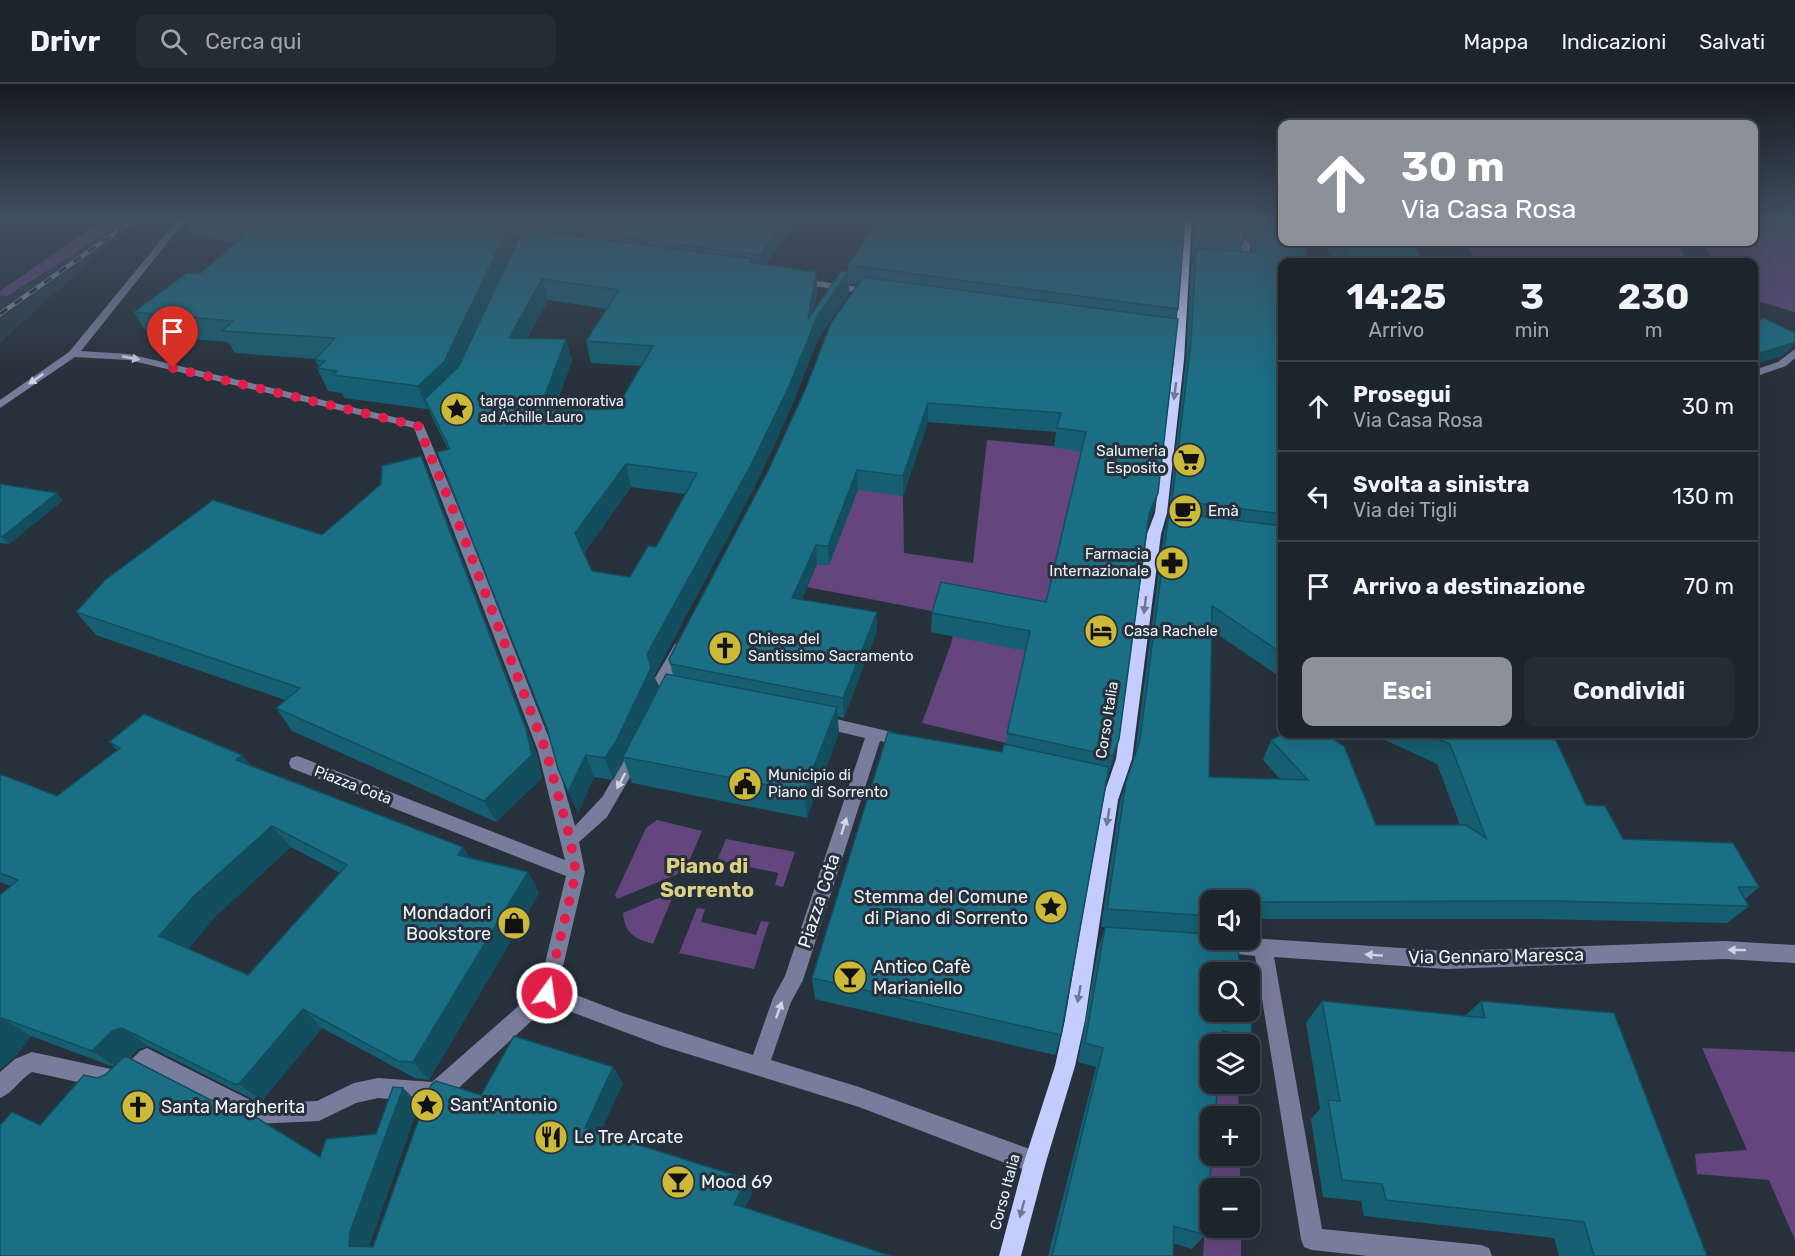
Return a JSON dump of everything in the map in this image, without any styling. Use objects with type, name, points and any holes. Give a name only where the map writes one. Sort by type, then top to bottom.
[{"type":"main road","name":"Corso Italia","points":[[1010,1256],[1035,1162],[1065,1066],[1097,938],[1110,800],[1124,759],[1148,580],[1164,525],[1161,513],[1179,360],[1174,332],[1184,273]]},
{"type":"street","points":[[0,405],[73,354],[139,273]]},
{"type":"street","points":[[783,279],[855,295],[883,293]]},
{"type":"street","points":[[1758,373],[1782,364],[1795,352]]},
{"type":"street","points":[[0,1088],[22,1066],[40,1061],[59,1068],[123,1082],[147,1058],[255,1114],[319,1111],[354,1093],[378,1088],[432,1102],[547,993],[576,873],[570,838],[546,751],[455,514],[423,422],[129,357],[73,354]]},
{"type":"street","points":[[670,696],[663,678],[685,638]]},
{"type":"street","points":[[808,719],[920,743]]},
{"type":"street","points":[[570,838],[584,830],[612,798],[646,734]]},
{"type":"street","name":"Piazza Cota","points":[[759,1065],[783,998],[793,980],[874,734]]},
{"type":"street","name":"Piazza Cota","points":[[297,763],[576,873]]},
{"type":"street","points":[[1096,780],[1115,785]]},
{"type":"street","name":"Via Gennaro Maresca","points":[[1260,948],[1446,960],[1725,950],[1795,954]]},
{"type":"street","points":[[1263,948],[1312,1239],[1481,1256]]},
{"type":"street","points":[[547,993],[582,1009],[648,1032],[877,1103],[993,1150],[1035,1162]]},
{"type":"shaded area","points":[[27,273],[77,273],[0,343],[0,291]]},
{"type":"shaded area","points":[[27,273],[44,273],[7,296],[0,296],[0,291]]},
{"type":"shaded area","points":[[1758,273],[1795,273],[1795,312],[1758,301]]},
{"type":"shaded area","points":[[987,440],[1052,446],[1083,452],[1025,704],[1006,743],[922,723],[951,644],[960,604],[937,612],[807,587],[817,564],[829,565],[834,479],[903,496],[904,553],[973,563]]},
{"type":"shaded area","points":[[657,820],[702,831],[685,871],[617,899],[615,895],[646,828]]},
{"type":"shaded area","points":[[726,839],[795,852],[783,887],[775,885],[778,873],[726,862],[721,874],[712,873]]},
{"type":"shaded area","points":[[675,891],[653,944],[641,940],[629,931],[623,913]]},
{"type":"shaded area","points":[[697,908],[705,909],[701,922],[756,935],[761,921],[769,922],[754,969],[679,953]]},
{"type":"shaded area","points":[[1702,1048],[1795,1052],[1795,1240],[1769,1180],[1697,1174],[1695,1154],[1747,1150]]},
{"type":"shaded area","points":[[1214,1094],[1238,1094],[1239,1106],[1214,1106]]},
{"type":"shaded area","points":[[1209,1166],[1240,1166],[1240,1178],[1208,1178]]},
{"type":"shaded area","points":[[1204,1238],[1241,1238],[1241,1256],[1203,1256]]},
{"type":"building","points":[[187,273],[487,273],[444,362],[418,386],[333,375],[337,371],[317,368],[325,361],[315,360],[335,338],[222,331],[233,321],[134,312]]},
{"type":"building","points":[[503,273],[816,273],[808,319],[840,273],[848,273],[817,317],[789,386],[752,463],[647,654],[651,668],[616,741],[605,758],[586,755],[568,792],[558,769],[547,728],[437,452],[450,449],[425,399],[459,366]],"holes":[[[542,279],[619,290],[586,341],[653,346],[616,409],[539,411],[566,339],[509,338]],[[626,464],[697,473],[656,547],[648,546],[630,577],[592,571],[575,533]]]},
{"type":"building","points":[[906,273],[1181,273],[1178,309]]},
{"type":"building","points":[[1195,273],[1278,273],[1278,513],[1172,500],[1191,341]]},
{"type":"building","points":[[863,277],[1178,319],[1158,493],[1149,514],[1119,739],[1113,756],[1007,733],[1030,631],[932,613],[941,582],[1046,602],[1086,432],[1057,428],[1061,413],[928,403],[903,476],[857,470],[828,546],[816,545],[792,598],[877,612],[843,698],[671,664],[669,659],[769,469],[805,390],[831,323]]},
{"type":"building","points":[[1764,318],[1795,333],[1795,341],[1758,354],[1758,320]]},
{"type":"building","points":[[421,456],[526,729],[532,755],[484,801],[276,708],[300,688],[76,612],[105,580],[213,500],[322,535],[381,484],[382,466]]},
{"type":"building","points":[[0,484],[57,493],[2,537],[0,536]]},
{"type":"building","points":[[1169,512],[1278,526],[1278,650],[1212,606],[1209,777],[1308,780],[1271,740],[1278,736],[1331,738],[1344,746],[1376,825],[1466,825],[1486,838],[1450,744],[1436,738],[1555,738],[1586,805],[1605,806],[1623,839],[1733,843],[1759,887],[1738,887],[1749,906],[1556,901],[1260,902],[1260,890],[1200,890],[1200,915],[1107,909],[1126,782],[1140,740]]},
{"type":"building","points":[[666,674],[837,707],[804,792],[623,757]]},
{"type":"building","points":[[144,714],[242,755],[236,760],[463,847],[458,855],[528,872],[413,1062],[398,1061],[303,1009],[239,1084],[234,1084],[122,1028],[112,1031],[92,1051],[2,1018],[0,1020],[0,895],[18,880],[0,873],[0,774],[57,796],[120,748],[109,742]],"holes":[[[272,826],[347,865],[248,975],[159,936],[194,896]]]},
{"type":"building","points":[[888,732],[1002,752],[1004,744],[1109,767],[1061,1035],[812,978]]},
{"type":"building","points":[[1105,927],[1200,933],[1200,950],[1238,950],[1239,962],[1200,962],[1200,1022],[1252,1022],[1251,1034],[1223,1031],[1223,1034],[1200,1034],[1200,1094],[1217,1094],[1216,1106],[1200,1106],[1200,1166],[1211,1166],[1210,1178],[1200,1178],[1200,1234],[1174,1226],[1173,1256],[1052,1256],[1103,1048],[1085,1043]]},
{"type":"building","points":[[1322,1001],[1485,1018],[1481,1001],[1614,1013],[1707,1256],[1594,1256],[1584,1222],[1386,1200],[1382,1184],[1342,1180],[1328,1100],[1340,1101]]},
{"type":"building","points":[[514,1036],[613,1067],[585,1128],[747,1179],[734,1204],[891,1256],[0,1256],[0,1125],[12,1112],[40,1125],[84,1075],[97,1078],[105,1075],[125,1056],[232,1111],[244,1110],[320,1157],[326,1139],[376,1134],[393,1087],[403,1088],[350,1232],[349,1246],[373,1247],[431,1085],[436,1081],[481,1095]]},
{"type":"railway","points":[[0,314],[59,273]]},
{"type":"place","name":"targa commemorativa ad Achille Lauro","points":[[457,409]]},
{"type":"place","name":"Salumeria Esposito","points":[[1189,460]]},
{"type":"place","name":"Emà","points":[[1185,511]]},
{"type":"place","name":"Farmacia Internazionale","points":[[1172,563]]},
{"type":"place","name":"Casa Rachele","points":[[1101,631]]},
{"type":"place","name":"Chiesa del Santissimo Sacramento","points":[[725,648]]},
{"type":"place","name":"Municipio di Piano di Sorrento","points":[[745,784]]},
{"type":"place","name":"Stemma del Comune di Piano di Sorrento","points":[[1051,907]]},
{"type":"place","name":"Mondadori Bookstore","points":[[514,923]]},
{"type":"place","name":"Antico Cafè Marianiello","points":[[850,977]]},
{"type":"place","name":"Sant'Antonio","points":[[427,1105]]},
{"type":"place","name":"Santa Margherita","points":[[138,1107]]},
{"type":"place","name":"Le Tre Arcate","points":[[551,1137]]},
{"type":"place","name":"Mood 69","points":[[678,1182]]},
{"type":"district","name":"Piano di Sorrento","points":[[707,878]]},
{"type":"route","points":[[173,368],[418,426],[455,514],[546,751],[570,838],[576,873],[547,993]]}]
